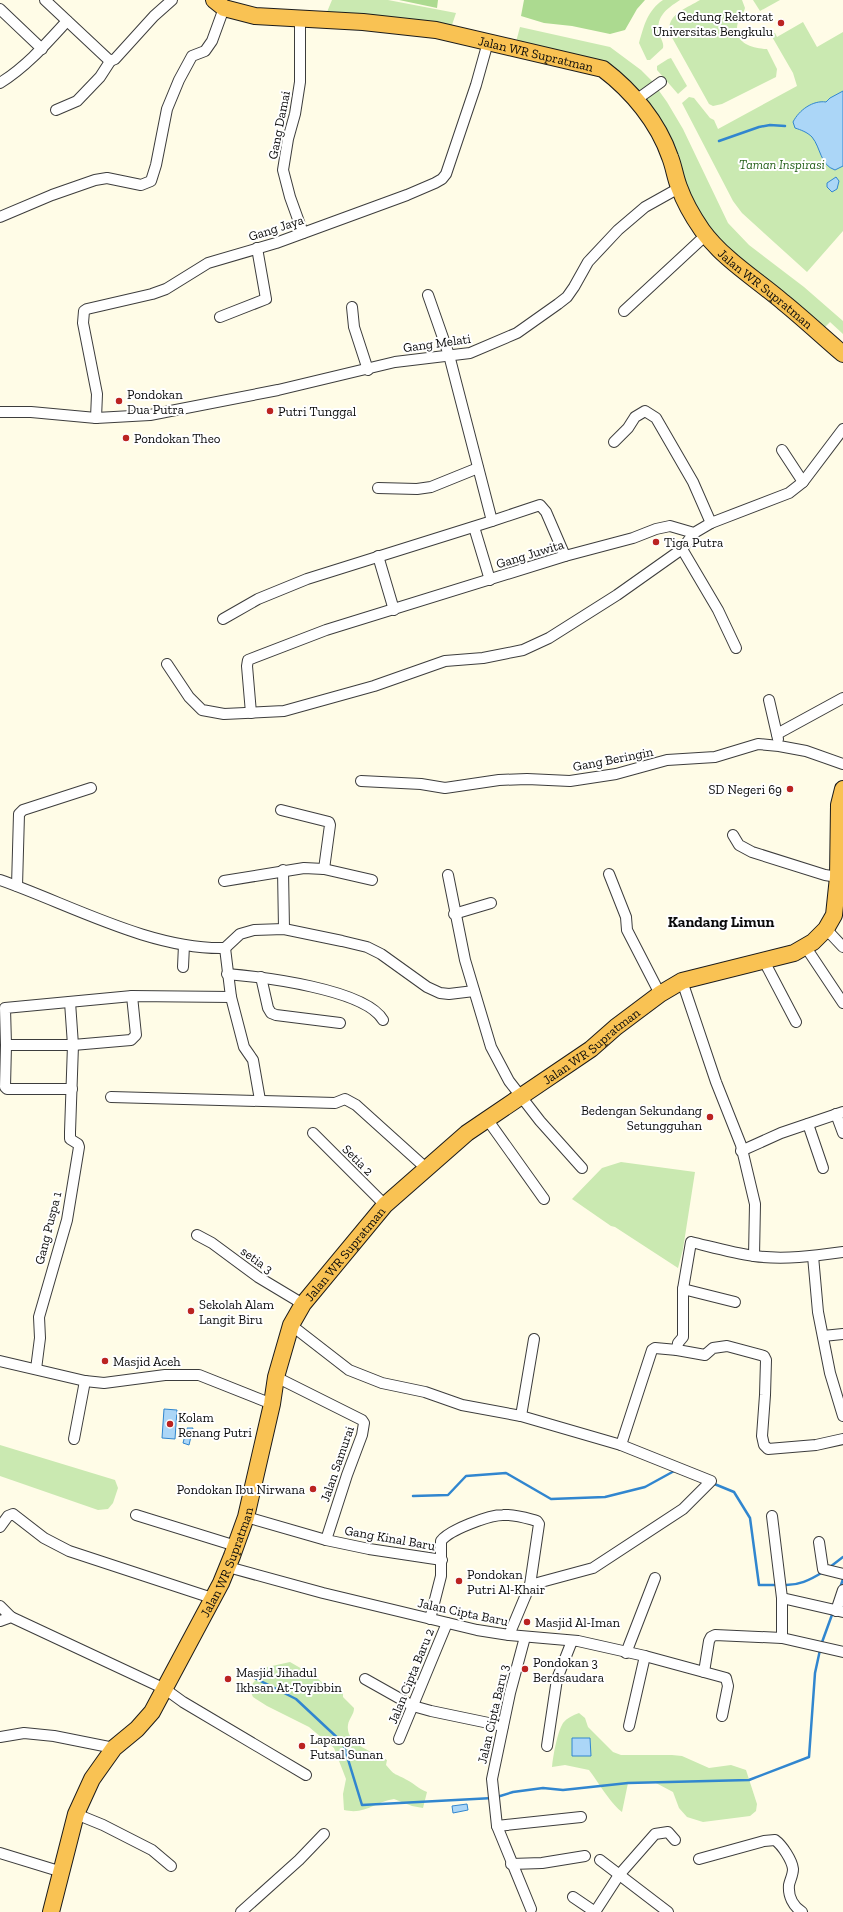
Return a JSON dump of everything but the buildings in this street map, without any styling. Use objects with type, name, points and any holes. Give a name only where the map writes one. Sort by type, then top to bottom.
[{"type":"highway","name":"Jalan WR Supratman","points":[[219,4],[255,16],[363,22],[429,29],[603,70],[620,82],[636,100],[660,136],[670,156],[679,188],[692,215],[706,235],[727,258],[784,302],[843,354]]},
{"type":"highway","name":"Jalan WR Supratman","points":[[51,1912],[76,1814],[92,1779],[114,1748],[137,1729],[152,1712],[228,1567],[246,1517],[272,1404],[276,1377],[291,1325],[303,1304],[385,1205],[467,1133],[522,1095],[545,1082],[591,1049],[616,1027],[660,994],[682,981],[794,953],[812,942],[826,929],[834,915],[840,854],[840,805],[843,789]]},
{"type":"street","points":[[45,0],[109,60],[112,60]]},
{"type":"street","points":[[56,110],[77,101],[100,77],[112,60],[172,0]]},
{"type":"street","points":[[0,217],[52,195],[95,180],[107,178],[141,185],[151,181],[156,165],[167,109],[179,80],[192,56],[205,50],[212,41],[219,4]]},
{"type":"street","points":[[0,9],[42,48]]},
{"type":"street","name":"Gang Damai","points":[[300,19],[298,60],[300,82],[283,170],[290,197],[303,233]]},
{"type":"street","points":[[0,83],[14,74],[42,48],[66,21]]},
{"type":"street","name":"Gang Jaya","points":[[96,418],[97,394],[87,346],[83,315],[87,309],[152,294],[175,285],[208,263],[303,233],[408,195],[442,179],[446,174],[463,125],[488,42]]},
{"type":"street","points":[[636,100],[661,82]]},
{"type":"street","name":"Gang Melati","points":[[0,412],[31,412],[96,418],[150,415],[213,401],[278,390],[368,370],[395,362],[470,353],[485,348],[517,333],[567,297],[588,262],[618,230],[645,207],[679,188]]},
{"type":"street","points":[[624,311],[706,235]]},
{"type":"street","points":[[220,317],[266,299],[257,248]]},
{"type":"street","points":[[428,295],[448,355],[492,521]]},
{"type":"street","points":[[352,307],[354,327],[368,370]]},
{"type":"street","points":[[614,442],[628,428],[635,417],[640,414],[646,411],[656,418],[693,482],[711,523]]},
{"type":"street","points":[[167,664],[189,697],[202,710],[224,714],[251,714],[284,711],[374,686],[445,661],[483,658],[523,650],[550,638],[617,594],[682,549],[694,533],[711,523],[789,493],[803,482],[843,429]]},
{"type":"street","points":[[782,450],[803,482]]},
{"type":"street","points":[[378,488],[417,489],[431,487],[478,468]]},
{"type":"street","points":[[224,619],[264,596],[307,579],[541,505],[546,512],[565,556]]},
{"type":"street","name":"Gang Juwita","points":[[251,714],[247,666],[248,660],[308,636],[565,556],[633,538],[656,529],[670,526],[694,533]]},
{"type":"street","points":[[474,527],[490,580]]},
{"type":"street","points":[[682,549],[721,615],[736,648]]},
{"type":"street","points":[[378,556],[394,610]]},
{"type":"street","points":[[777,734],[843,698]]},
{"type":"street","points":[[769,700],[779,746]]},
{"type":"street","name":"Gang Beringin","points":[[361,781],[422,784],[445,788],[499,780],[527,779],[570,781],[616,774],[667,760],[715,757],[758,744],[806,751],[843,764]]},
{"type":"street","points":[[17,886],[19,814],[22,810],[91,788]]},
{"type":"street","points":[[281,810],[329,822],[330,825],[324,869]]},
{"type":"street","points":[[733,835],[739,845],[752,852],[824,875],[838,877]]},
{"type":"street","points":[[224,881],[283,870],[304,868],[324,869],[372,880]]},
{"type":"street","points":[[283,870],[284,929]]},
{"type":"street","points":[[448,874],[454,914],[464,960],[491,1047],[509,1081],[522,1095],[540,1121],[582,1168]]},
{"type":"street","points":[[609,874],[626,917],[626,930],[660,994]]},
{"type":"street","points":[[0,880],[126,929],[184,945],[225,948],[240,934],[254,930],[284,929],[366,947],[440,993],[449,994],[474,991]]},
{"type":"street","points":[[454,914],[491,903]]},
{"type":"street","points":[[826,929],[843,947]]},
{"type":"street","points":[[183,967],[184,945]]},
{"type":"street","points":[[806,946],[843,1003]]},
{"type":"street","points":[[225,948],[231,997],[244,1047],[253,1060],[260,1100]]},
{"type":"street","points":[[764,961],[796,1022]]},
{"type":"street","points":[[228,974],[261,977],[323,988],[359,1001],[379,1014],[383,1020]]},
{"type":"street","points":[[261,977],[268,1008],[271,1013],[276,1015],[340,1023]]},
{"type":"street","points":[[682,981],[741,1150],[754,1204],[754,1256]]},
{"type":"street","points":[[70,1002],[74,1045],[72,1092],[7,1088],[5,1083],[6,1045],[4,1008],[132,996],[231,997]]},
{"type":"street","points":[[6,1045],[74,1045],[131,1040],[136,1035],[132,996]]},
{"type":"street","name":"Gang Puspa 1","points":[[36,1369],[40,1338],[39,1317],[67,1220],[78,1147],[78,1144],[70,1139],[72,1092]]},
{"type":"street","points":[[111,1097],[212,1101],[260,1100],[335,1103],[345,1099],[356,1105],[427,1169]]},
{"type":"street","points":[[741,1150],[781,1133],[839,1113],[843,1133]]},
{"type":"street","points":[[487,1119],[544,1199]]},
{"type":"street","points":[[808,1124],[823,1168]]},
{"type":"street","name":"Setia 2","points":[[313,1133],[385,1205]]},
{"type":"street","name":"setia 3","points":[[197,1235],[212,1243],[258,1277],[303,1304]]},
{"type":"street","points":[[677,1350],[678,1343],[683,1337],[683,1289],[691,1242],[721,1250],[754,1256],[786,1258],[843,1252]]},
{"type":"street","points":[[812,1256],[818,1312],[830,1373],[843,1416]]},
{"type":"street","points":[[683,1289],[736,1302]]},
{"type":"street","points":[[291,1325],[349,1370],[382,1383],[425,1392],[462,1405],[521,1416],[621,1445],[710,1483],[683,1509],[593,1568],[530,1585],[509,1636]]},
{"type":"street","points":[[823,1336],[843,1334]]},
{"type":"street","points":[[521,1416],[534,1339]]},
{"type":"street","points":[[621,1445],[652,1350],[655,1348],[705,1355],[713,1348],[727,1346],[764,1356],[766,1360],[766,1395],[762,1436],[764,1445],[768,1449],[816,1446],[843,1438]]},
{"type":"street","points":[[0,1360],[85,1381],[104,1383],[165,1375],[199,1375],[272,1404]]},
{"type":"street","name":"Jalan Samurai","points":[[276,1377],[334,1405],[362,1420],[364,1423],[362,1435],[346,1475],[326,1540]]},
{"type":"street","points":[[74,1439],[85,1381]]},
{"type":"street","points":[[0,1527],[8,1516],[13,1514],[44,1538],[69,1551],[212,1598]]},
{"type":"street","points":[[136,1515],[236,1546]]},
{"type":"street","name":"Gang Kinal Baru","points":[[246,1517],[326,1540],[369,1549],[442,1560],[442,1541],[444,1538],[485,1518],[513,1515],[537,1521],[540,1528],[532,1561],[530,1585]]},
{"type":"street","points":[[772,1516],[781,1590],[782,1638]]},
{"type":"street","points":[[819,1542],[826,1570],[843,1574]]},
{"type":"street","points":[[430,1619],[441,1576],[442,1560]]},
{"type":"street","name":"Jalan Cipta Baru","points":[[228,1567],[323,1593],[447,1623],[509,1636],[572,1641],[645,1656],[726,1678],[728,1686],[722,1716]]},
{"type":"street","points":[[626,1653],[655,1578]]},
{"type":"street","points":[[781,1590],[836,1611],[843,1590]]},
{"type":"street","points":[[0,1606],[11,1617],[165,1689],[183,1702],[306,1775]]},
{"type":"street","points":[[0,1621],[11,1617]]},
{"type":"street","name":"Jalan Cipta Baru 2","points":[[399,1739],[447,1623]]},
{"type":"street","points":[[704,1672],[709,1641],[711,1636],[715,1635],[782,1638],[843,1652]]},
{"type":"street","name":"Jalan Cipta Baru 3","points":[[525,1637],[510,1693],[492,1779],[497,1826],[511,1864],[531,1909]]},
{"type":"street","points":[[547,1746],[557,1679],[572,1641]]},
{"type":"street","points":[[629,1726],[645,1656]]},
{"type":"street","points":[[365,1679],[413,1706],[504,1726]]},
{"type":"street","points":[[0,1737],[24,1733],[54,1736],[114,1748]]},
{"type":"street","points":[[76,1814],[103,1825],[152,1850],[171,1866]]},
{"type":"street","points":[[497,1826],[581,1817]]},
{"type":"street","points":[[573,1896],[595,1912],[619,1875],[655,1834],[668,1832],[675,1840]]},
{"type":"street","points":[[241,1912],[299,1860],[324,1834]]},
{"type":"street","points":[[699,1859],[764,1841],[775,1840],[785,1851],[793,1868],[789,1884],[790,1897],[793,1904],[802,1912]]},
{"type":"street","points":[[0,1853],[62,1872]]},
{"type":"street","points":[[511,1864],[542,1863],[585,1856]]},
{"type":"street","points":[[600,1860],[666,1912]]},
{"type":"green space","points":[[332,0],[388,0],[456,13],[451,28],[327,12]]},
{"type":"green space","points":[[399,0],[438,0],[437,8]]},
{"type":"green space","points":[[524,0],[645,0],[637,9],[625,30],[610,34],[572,26],[544,23],[521,16]]},
{"type":"green space","points":[[663,0],[680,0],[662,15],[659,30],[663,48],[650,60],[647,60],[639,43],[650,14],[653,9]]},
{"type":"green space","points":[[700,0],[742,0],[745,8],[738,22],[738,35],[744,43],[749,46],[767,49],[777,69],[776,77],[722,104],[713,106],[709,104],[670,34],[669,27],[674,17],[678,13]]},
{"type":"green space","points":[[753,0],[780,0],[760,11]]},
{"type":"green space","name":"Taman Inspirasi","points":[[803,22],[817,47],[843,32],[843,231],[807,272],[742,213],[733,201],[682,103],[689,97],[694,98],[710,118],[714,120],[718,129],[797,86],[793,73],[771,35],[775,33],[777,37]]},
{"type":"green space","points":[[520,27],[610,47],[641,70],[652,81],[667,102],[683,129],[728,223],[749,245],[804,287],[843,321],[843,334],[830,322],[824,328],[731,252],[707,226],[633,90],[516,42]]},
{"type":"green space","points":[[671,58],[687,86],[678,94],[657,70],[657,66]]},
{"type":"green space","points":[[621,1162],[695,1172],[683,1249],[678,1268],[615,1227],[611,1226],[572,1199],[602,1168]]},
{"type":"green space","points":[[0,1445],[115,1480],[118,1488],[113,1503],[108,1509],[98,1510],[0,1476]]},
{"type":"green space","points":[[290,1662],[316,1677],[331,1690],[343,1692],[343,1697],[354,1708],[348,1725],[348,1732],[351,1737],[362,1747],[387,1760],[386,1765],[394,1773],[427,1792],[423,1808],[412,1806],[394,1799],[364,1810],[344,1810],[343,1794],[346,1779],[334,1748],[309,1727],[267,1706],[253,1697],[249,1688],[259,1676],[263,1668]]},
{"type":"green space","points":[[579,1713],[585,1718],[588,1727],[613,1752],[621,1755],[682,1756],[709,1768],[731,1765],[746,1770],[757,1804],[756,1811],[750,1816],[703,1822],[687,1817],[679,1808],[673,1792],[654,1782],[628,1783],[622,1812],[609,1798],[589,1770],[565,1765],[552,1767],[557,1738],[563,1723],[570,1717]]},
{"type":"water","points":[[843,91],[843,166],[835,170],[826,164],[812,137],[806,132],[795,128],[793,122],[803,110],[811,104],[826,102]]},
{"type":"water","points":[[836,177],[839,181],[837,189],[832,192],[827,187],[827,183]]},
{"type":"water","name":"Kolam Renang Putri","points":[[164,1409],[177,1410],[175,1439],[162,1438]]},
{"type":"water","points":[[187,1428],[193,1428],[189,1445],[183,1443]]},
{"type":"water","points":[[572,1738],[590,1738],[591,1756],[572,1756]]},
{"type":"water","points":[[467,1804],[468,1810],[453,1813],[452,1806]]},
{"type":"waterway","points":[[719,141],[759,127],[770,125],[785,126]]},
{"type":"waterway","points":[[413,1496],[448,1495],[466,1476],[506,1473],[551,1499],[605,1497],[645,1487],[676,1470]]},
{"type":"waterway","points":[[712,1483],[734,1492],[750,1518],[759,1585],[778,1585]]},
{"type":"waterway","points":[[830,1567],[843,1557]]},
{"type":"waterway","points":[[783,1585],[794,1585],[804,1582],[823,1572]]},
{"type":"waterway","points":[[840,1588],[843,1579]]},
{"type":"waterway","points":[[821,1645],[833,1612]]},
{"type":"waterway","points":[[497,1797],[513,1792],[543,1788],[563,1790],[628,1783],[749,1780],[809,1757],[815,1673],[820,1650]]},
{"type":"waterway","points":[[245,1673],[296,1699],[343,1743],[362,1805],[493,1798]]},
{"type":"place","name":"Gedung Rektorat Universitas Bengkulu","points":[[781,23]]},
{"type":"place","name":"Pondokan Dua Putra","points":[[119,401]]},
{"type":"place","name":"Putri Tunggal","points":[[270,411]]},
{"type":"place","name":"Pondokan Theo","points":[[126,438]]},
{"type":"place","name":"Tiga Putra","points":[[656,542]]},
{"type":"place","name":"SD Negeri 69","points":[[790,789]]},
{"type":"place","name":"Bedengan Sekundang Setungguhan","points":[[710,1117]]},
{"type":"place","name":"Sekolah Alam Langit Biru","points":[[191,1311]]},
{"type":"place","name":"Masjid Aceh","points":[[105,1361]]},
{"type":"place","name":"Kolam Renang Putri","points":[[170,1424]]},
{"type":"place","name":"Pondokan Ibu Nirwana","points":[[313,1489]]},
{"type":"place","name":"Pondokan Putri Al-Khair","points":[[459,1581]]},
{"type":"place","name":"Masjid Al-Iman","points":[[527,1622]]},
{"type":"place","name":"Pondokan 3 Berdsaudara","points":[[525,1669]]},
{"type":"place","name":"Masjid Jihadul Ikhsan At-Toyibbin","points":[[228,1679]]},
{"type":"place","name":"Lapangan Futsal Sunan","points":[[302,1746]]},
{"type":"district","name":"Kandang Limun","points":[[721,922]]}]
